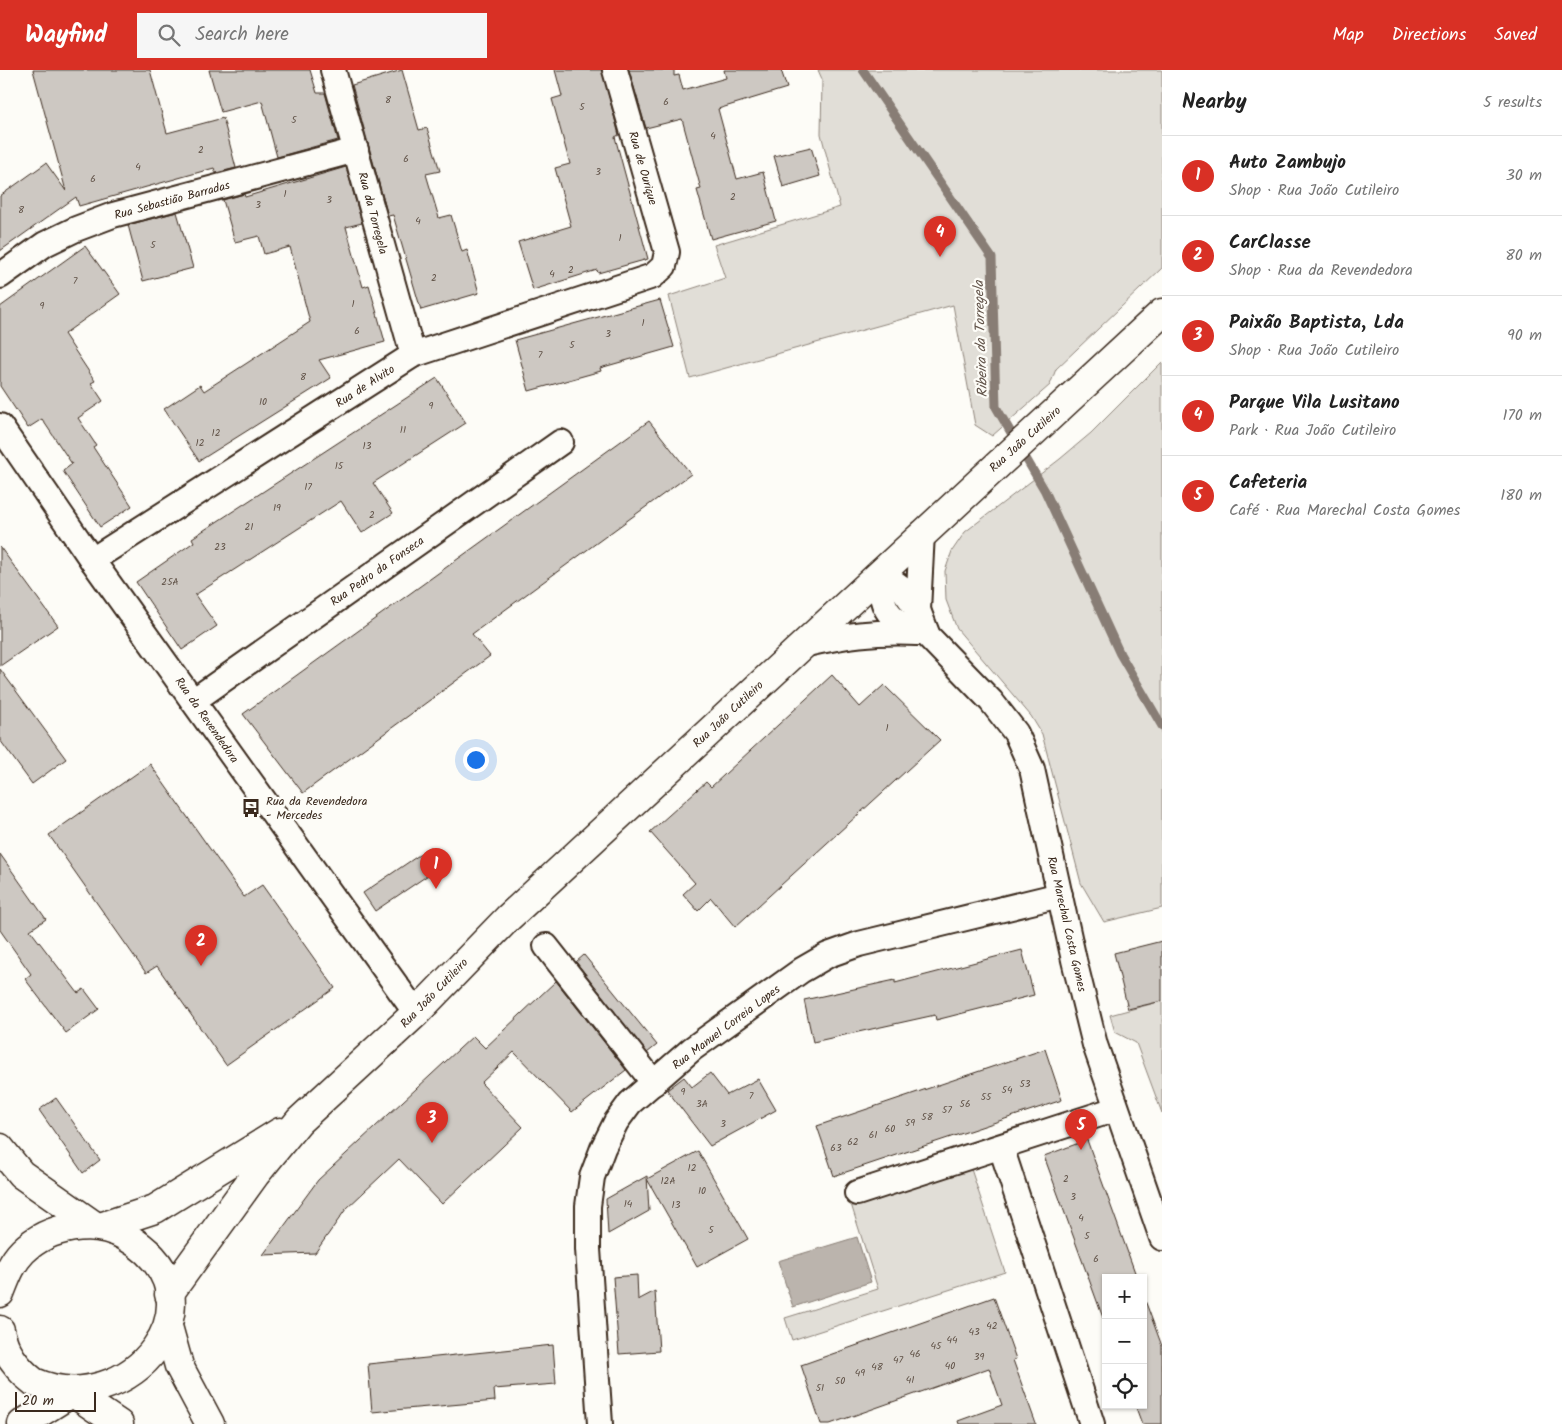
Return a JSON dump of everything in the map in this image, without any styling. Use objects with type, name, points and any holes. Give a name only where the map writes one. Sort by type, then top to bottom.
[{"type":"main road","name":"Rua João Cutileiro","points":[[169,1294],[249,1182],[299,1121],[416,1013],[508,918],[1162,313]]},
{"type":"main road","name":"Rua João Cutileiro","points":[[97,1227],[156,1209],[299,1121]]},
{"type":"main road","points":[[0,1148],[21,1174],[97,1227]]},
{"type":"main road","points":[[0,1293],[8,1272],[23,1251],[44,1236],[69,1227],[97,1227],[124,1235],[145,1250],[160,1270],[169,1294],[172,1312],[169,1330],[161,1353],[147,1372],[128,1387],[106,1396],[73,1398],[22,1424]]},
{"type":"main road","points":[[169,1330],[179,1366],[210,1424]]},
{"type":"main road","points":[[0,1336],[11,1358],[25,1376],[44,1389],[73,1398],[119,1424]]},
{"type":"street","name":"Rua da Torregela","points":[[333,70],[412,355]]},
{"type":"street","name":"Rua de Ourique","points":[[615,70],[667,252],[664,266]]},
{"type":"street","name":"Rua Sebastião Barradas","points":[[0,276],[45,244],[94,222],[356,150]]},
{"type":"street","name":"Rua de Alvito","points":[[92,560],[412,355],[653,276],[664,266]]},
{"type":"street","name":"Rua da Revendedora","points":[[0,426],[92,560],[416,1013]]},
{"type":"street","name":"Rua Pedro da Fonseca","points":[[193,701],[561,442]]},
{"type":"street","points":[[802,645],[845,634],[921,626],[922,533]]},
{"type":"street","name":"Rua Marechal Costa Gomes","points":[[880,572],[880,599],[895,621],[921,626],[991,701],[1016,733],[1032,769],[1096,1045],[1116,1109],[1162,1238]]},
{"type":"street","name":"Rua Manuel Correia Lopes","points":[[600,1424],[588,1249],[588,1206],[592,1177],[616,1122],[630,1103],[692,1049],[802,970],[828,955],[859,944],[1060,895]]},
{"type":"street","points":[[546,946],[654,1082]]},
{"type":"street","points":[[857,1193],[1116,1109]]},
{"type":"street","points":[[1001,1147],[1092,1424]]},
{"type":"shaded area","points":[[818,70],[1162,70],[1162,268],[1056,369],[1050,385],[992,436],[975,425],[953,305],[690,378],[669,296],[725,278],[714,245],[840,207],[821,134],[822,79]]},
{"type":"shaded area","points":[[1162,362],[1162,908],[1104,922],[1081,883],[1042,734],[1031,716],[957,629],[946,600],[945,571],[952,551],[965,532],[1091,433]]},
{"type":"shaded area","points":[[1162,1001],[1162,1113],[1136,1043],[1115,1032],[1110,1015]]},
{"type":"shaded area","points":[[969,1163],[1005,1272],[792,1340],[785,1318],[878,1289],[850,1201]]},
{"type":"shaded area","points":[[857,1237],[871,1282],[793,1307],[778,1261]]},
{"type":"building","points":[[33,70],[150,70],[167,133],[223,118],[236,168],[216,173],[214,168],[79,206],[76,197],[0,251],[0,196],[46,163],[66,191]]},
{"type":"building","points":[[209,70],[310,70],[317,93],[325,93],[338,140],[277,157],[262,101],[221,112]]},
{"type":"building","points":[[402,70],[419,130],[427,128],[440,171],[426,174],[439,218],[451,215],[462,252],[467,250],[479,293],[421,310],[393,215],[388,216],[352,85]]},
{"type":"building","points":[[555,70],[602,70],[619,135],[615,137],[648,259],[598,273],[597,270],[533,290],[518,242],[571,226],[555,168],[570,164],[552,99],[562,96]]},
{"type":"building","points":[[629,70],[674,70],[674,76],[679,75],[683,90],[726,78],[724,70],[781,70],[787,88],[718,109],[737,179],[763,172],[776,221],[711,239],[697,190],[701,189],[682,119],[646,128]]},
{"type":"building","points":[[811,147],[820,176],[783,187],[774,156]]},
{"type":"building","points":[[346,167],[362,223],[346,227],[363,287],[369,285],[385,342],[319,360],[331,378],[199,461],[164,409],[200,385],[204,391],[310,322],[290,247],[264,254],[259,236],[235,242],[223,200],[244,194],[245,197]]},
{"type":"building","points":[[177,212],[193,268],[143,281],[128,225]]},
{"type":"building","points":[[85,246],[120,294],[64,334],[95,381],[91,383],[103,401],[78,418],[96,445],[93,447],[132,506],[100,527],[63,471],[72,464],[42,419],[28,428],[0,386],[0,307]]},
{"type":"building","points":[[660,300],[674,347],[600,368],[601,371],[529,391],[515,340]]},
{"type":"building","points":[[437,378],[466,423],[373,483],[393,513],[362,533],[341,501],[195,595],[217,626],[182,650],[136,582],[194,542],[192,538]]},
{"type":"building","points":[[649,421],[691,474],[472,634],[490,656],[303,793],[243,714]]},
{"type":"building","points":[[0,547],[58,626],[0,666]]},
{"type":"building","points":[[0,669],[66,759],[32,784],[0,740]]},
{"type":"building","points":[[832,675],[860,707],[884,685],[940,740],[735,927],[711,898],[698,911],[683,894],[695,883],[650,832],[706,782],[711,787]]},
{"type":"building","points":[[150,764],[244,897],[262,885],[335,988],[226,1065],[157,966],[146,973],[49,835]]},
{"type":"building","points":[[431,847],[443,865],[375,911],[363,893]]},
{"type":"building","points":[[0,854],[46,919],[30,930],[78,993],[84,989],[99,1009],[66,1033],[25,979],[31,974],[0,930]]},
{"type":"building","points":[[1162,941],[1162,1001],[1128,1009],[1114,953]]},
{"type":"building","points":[[1022,950],[1034,995],[936,1020],[935,1015],[813,1042],[804,1000],[895,980],[895,983]]},
{"type":"building","points":[[584,955],[657,1045],[647,1053],[576,962]]},
{"type":"building","points":[[556,981],[626,1070],[572,1112],[514,1052],[481,1083],[523,1127],[442,1204],[399,1159],[346,1209],[315,1253],[263,1255],[318,1180],[473,1036],[485,1048]]},
{"type":"building","points":[[1045,1049],[1062,1100],[834,1176],[817,1126]]},
{"type":"building","points":[[710,1073],[727,1095],[758,1079],[776,1110],[710,1146],[667,1090],[684,1077],[692,1087]]},
{"type":"building","points":[[56,1098],[100,1160],[83,1173],[39,1110]]},
{"type":"building","points":[[1087,1140],[1136,1274],[1102,1274],[1102,1315],[1044,1156]]},
{"type":"building","points":[[698,1151],[748,1239],[697,1267],[647,1179]]},
{"type":"building","points":[[647,1176],[649,1211],[608,1234],[606,1199]]},
{"type":"building","points":[[637,1275],[638,1300],[655,1291],[659,1351],[619,1354],[613,1277]]},
{"type":"building","points":[[994,1297],[1016,1359],[1013,1360],[1036,1424],[959,1424],[958,1421],[1002,1405],[989,1368],[830,1424],[821,1424],[801,1365]]},
{"type":"building","points":[[1147,1306],[1162,1346],[1162,1424],[1142,1424],[1136,1409],[1147,1409]]},
{"type":"building","points":[[553,1345],[556,1384],[494,1389],[495,1401],[372,1412],[368,1364]]},
{"type":"waterway","name":"Ribeira da Torregela","points":[[863,70],[992,258],[996,407],[1045,491],[1120,654],[1162,726]]},
{"type":"place","name":"Parque Vila Lusitano","points":[[940,257]]},
{"type":"place","name":"Rua da Revendedora - Mercedes","points":[[251,808]]},
{"type":"place","name":"Auto Zambujo","points":[[436,889]]},
{"type":"place","name":"CarClasse","points":[[201,966]]},
{"type":"place","name":"Paixão Baptista, Lda","points":[[432,1143]]},
{"type":"place","name":"Cafeteria","points":[[1081,1150]]}]
